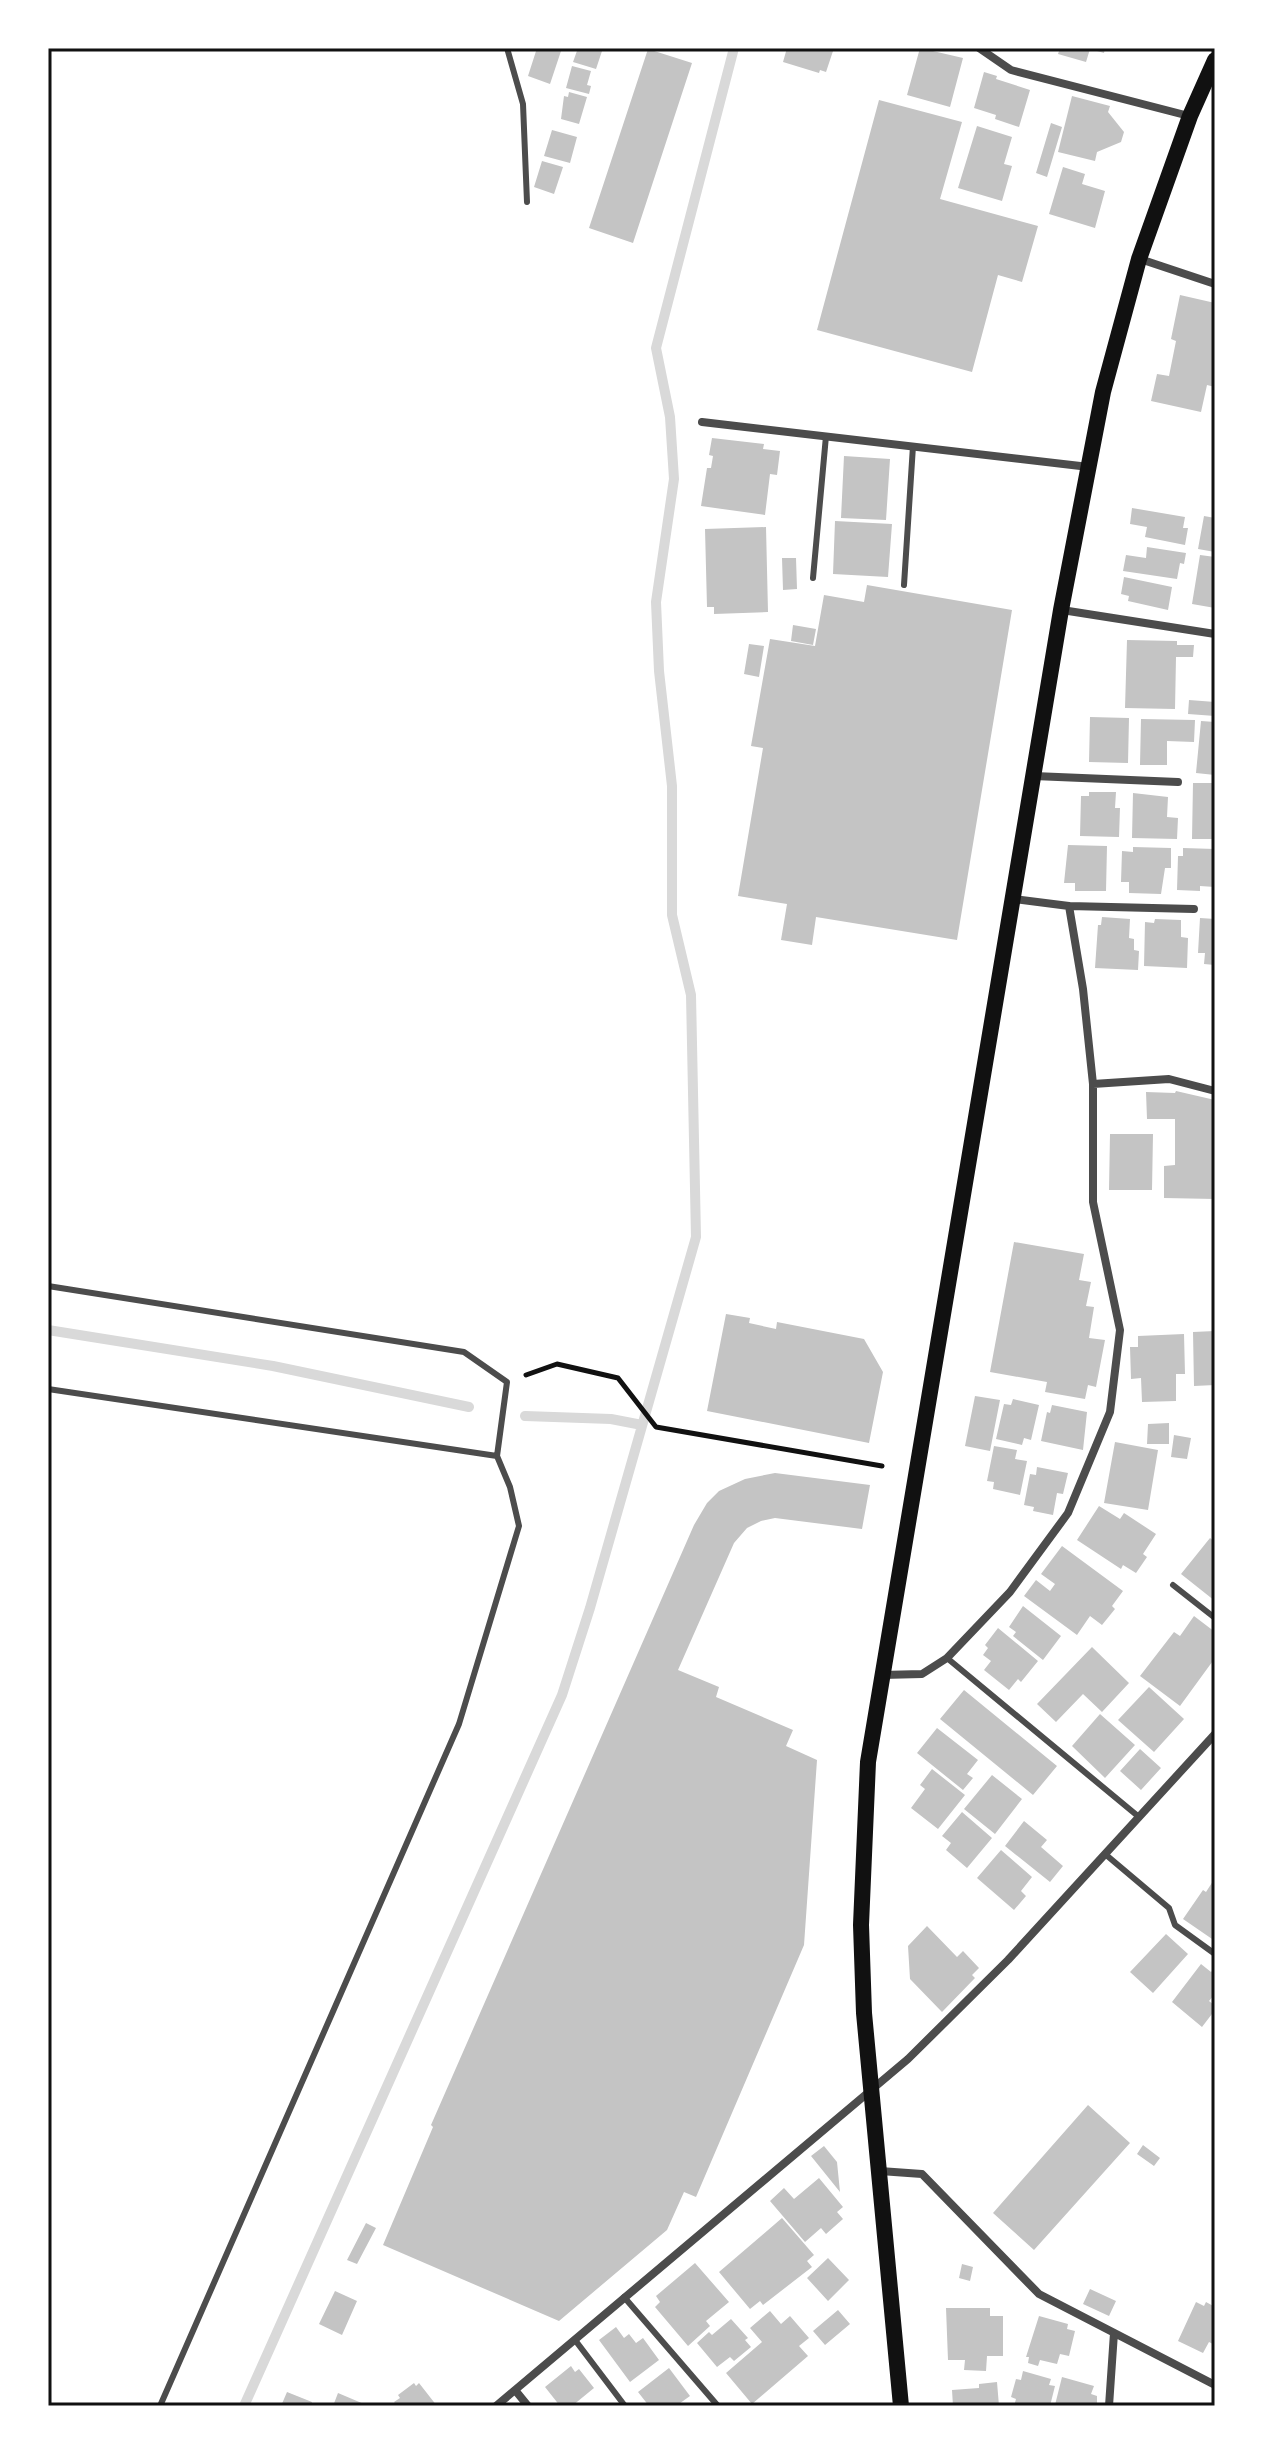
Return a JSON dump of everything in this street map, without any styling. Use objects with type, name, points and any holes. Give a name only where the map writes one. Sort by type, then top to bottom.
[{"type":"main road","points":[[901,2406],[871,2090],[861,1940],[862,1851],[868,1762],[1061,610],[1103,392],[1139,259],[1190,116],[1215,60]]},
{"type":"street","points":[[979,48],[1011,70],[1190,116]]},
{"type":"street","points":[[1139,259],[1215,284]]},
{"type":"street","points":[[702,422],[1089,467]]},
{"type":"street","points":[[1061,610],[1215,634]]},
{"type":"street","points":[[1034,776],[1178,782]]},
{"type":"street","points":[[1014,899],[1069,906],[1194,909]]},
{"type":"street","points":[[882,1675],[922,1674],[947,1658],[1010,1592],[1068,1513],[1110,1412],[1120,1330],[1093,1202],[1093,1084],[1083,989],[1069,906]]},
{"type":"street","points":[[1093,1084],[1169,1079],[1215,1091]]},
{"type":"street","points":[[496,2406],[908,2059],[1008,1960],[1215,1734]]},
{"type":"street","points":[[880,2171],[922,2174],[1039,2294],[1215,2385]]},
{"type":"street","points":[[1109,2406],[1114,2333]]},
{"type":"street","points":[[515,2390],[528,2406]]},
{"type":"lane","points":[[507,48],[523,104],[527,202]]},
{"type":"lane","points":[[813,578],[826,436]]},
{"type":"lane","points":[[904,585],[913,446]]},
{"type":"lane","points":[[48,1286],[464,1352],[507,1382],[497,1456],[510,1487],[519,1526],[459,1724],[160,2406]]},
{"type":"lane","points":[[48,1389],[497,1456]]},
{"type":"lane","points":[[1173,1585],[1215,1618]]},
{"type":"lane","points":[[947,1658],[1139,1817]]},
{"type":"lane","points":[[1105,1854],[1169,1908],[1175,1925],[1215,1954]]},
{"type":"lane","points":[[624,2297],[718,2406]]},
{"type":"lane","points":[[575,2340],[625,2406]]},
{"type":"path","points":[[507,1382],[557,1364],[618,1378],[656,1427],[882,1466]]},
{"type":"building","points":[[537,48],[562,48],[550,84],[528,76]]},
{"type":"building","points":[[578,48],[603,48],[596,69],[573,62]]},
{"type":"building","points":[[787,48],[834,48],[826,72],[820,70],[819,73],[783,62]]},
{"type":"building","points":[[920,48],[963,58],[950,107],[907,95]]},
{"type":"building","points":[[1060,48],[1105,48],[1104,53],[1090,49],[1086,62],[1058,54]]},
{"type":"building","points":[[648,49],[692,63],[633,243],[589,228]]},
{"type":"building","points":[[572,66],[591,71],[587,85],[591,86],[589,94],[566,88]]},
{"type":"building","points":[[984,72],[1030,90],[1019,127],[974,108]]},
{"type":"building","points":[[569,92],[587,97],[579,124],[561,119],[564,96],[568,97]]},
{"type":"building","points":[[1072,96],[1110,106],[1108,112],[1124,132],[1121,142],[1097,152],[1095,161],[1058,152]]},
{"type":"building","points":[[879,100],[962,122],[940,199],[1038,226],[1022,282],[998,275],[972,372],[817,330]]},
{"type":"building","points":[[1051,123],[1062,127],[1047,177],[1036,173]]},
{"type":"building","points":[[977,126],[1012,137],[1004,164],[1012,166],[1002,201],[958,188]]},
{"type":"building","points":[[552,130],[577,137],[570,163],[544,156]]},
{"type":"building","points":[[542,161],[563,167],[554,194],[534,187]]},
{"type":"building","points":[[1063,167],[1085,174],[1082,184],[1105,191],[1095,228],[1049,214]]},
{"type":"building","points":[[1180,295],[1215,303],[1215,387],[1207,385],[1201,412],[1151,401],[1157,374],[1169,376],[1176,341],[1171,339]]},
{"type":"building","points":[[712,438],[764,444],[763,449],[780,451],[777,475],[770,474],[765,515],[701,506],[707,468],[711,468],[713,456],[709,455]]},
{"type":"building","points":[[844,456],[890,459],[886,520],[841,518]]},
{"type":"building","points":[[1132,508],[1185,517],[1183,528],[1188,528],[1185,545],[1145,537],[1147,527],[1130,524]]},
{"type":"building","points":[[1204,516],[1215,518],[1215,552],[1198,549]]},
{"type":"building","points":[[835,521],[892,524],[888,577],[833,574]]},
{"type":"building","points":[[766,527],[768,612],[714,614],[714,607],[707,607],[705,529]]},
{"type":"building","points":[[1147,547],[1186,553],[1177,579],[1123,571],[1126,555],[1146,558]]},
{"type":"building","points":[[1200,555],[1215,557],[1215,608],[1192,604]]},
{"type":"building","points":[[782,558],[796,558],[797,589],[783,590]]},
{"type":"building","points":[[1124,577],[1172,587],[1168,610],[1128,601],[1129,596],[1121,594]]},
{"type":"building","points":[[867,585],[1012,610],[957,940],[816,917],[812,945],[781,940],[787,904],[738,896],[763,748],[751,746],[770,639],[815,646],[824,595],[864,602]]},
{"type":"building","points":[[793,625],[816,629],[813,645],[791,641]]},
{"type":"building","points":[[1127,640],[1177,641],[1177,645],[1194,645],[1193,657],[1176,657],[1175,709],[1125,708]]},
{"type":"building","points":[[749,644],[764,646],[759,677],[744,674]]},
{"type":"building","points":[[1189,700],[1215,702],[1215,716],[1188,714]]},
{"type":"building","points":[[1090,717],[1129,718],[1128,763],[1089,762]]},
{"type":"building","points":[[1141,719],[1195,720],[1194,742],[1167,741],[1167,765],[1140,765]]},
{"type":"building","points":[[1201,721],[1215,722],[1215,775],[1196,773]]},
{"type":"building","points":[[1193,783],[1215,783],[1215,839],[1192,839]]},
{"type":"building","points":[[1089,792],[1116,792],[1115,808],[1120,808],[1119,837],[1080,836],[1081,796],[1089,796]]},
{"type":"building","points":[[1133,793],[1168,797],[1167,817],[1178,818],[1177,839],[1132,838]]},
{"type":"building","points":[[1068,845],[1107,846],[1106,891],[1075,891],[1075,883],[1064,883]]},
{"type":"building","points":[[1133,847],[1171,848],[1171,868],[1165,868],[1161,894],[1129,893],[1129,882],[1121,882],[1122,851],[1133,852]]},
{"type":"building","points":[[1183,848],[1215,849],[1215,887],[1200,886],[1200,891],[1177,890],[1178,856],[1183,856]]},
{"type":"building","points":[[1102,917],[1130,919],[1129,938],[1134,939],[1134,950],[1139,951],[1138,970],[1095,968],[1098,925],[1101,925]]},
{"type":"building","points":[[1200,918],[1215,919],[1215,965],[1204,964],[1205,953],[1198,953]]},
{"type":"building","points":[[1155,919],[1181,920],[1181,937],[1188,938],[1187,968],[1144,966],[1145,922],[1154,923]]},
{"type":"building","points":[[1176,1091],[1215,1100],[1215,1199],[1164,1198],[1164,1166],[1175,1165],[1175,1119],[1147,1119],[1146,1092]]},
{"type":"building","points":[[1110,1134],[1153,1134],[1152,1190],[1109,1190]]},
{"type":"building","points":[[1014,1242],[1084,1254],[1079,1280],[1091,1282],[1086,1306],[1094,1307],[1089,1338],[1105,1340],[1096,1387],[1088,1385],[1085,1399],[1045,1392],[1047,1382],[990,1372]]},
{"type":"building","points":[[726,1314],[750,1318],[749,1323],[776,1329],[777,1322],[864,1339],[883,1372],[869,1443],[707,1411]]},
{"type":"building","points":[[1215,1331],[1215,1385],[1194,1386],[1193,1332]]},
{"type":"building","points":[[1184,1334],[1185,1374],[1176,1374],[1176,1401],[1142,1402],[1141,1378],[1131,1379],[1130,1347],[1138,1347],[1138,1336]]},
{"type":"building","points":[[975,1396],[1000,1400],[990,1451],[965,1446]]},
{"type":"building","points":[[1013,1399],[1039,1405],[1031,1440],[1024,1438],[1022,1445],[996,1439],[1004,1404],[1011,1405]]},
{"type":"building","points":[[1052,1405],[1087,1412],[1083,1450],[1041,1441],[1047,1412],[1050,1413]]},
{"type":"building","points":[[1169,1423],[1169,1444],[1147,1444],[1148,1424]]},
{"type":"building","points":[[1174,1435],[1191,1438],[1187,1459],[1171,1457]]},
{"type":"building","points":[[1115,1442],[1158,1450],[1148,1510],[1104,1503]]},
{"type":"building","points":[[994,1446],[1017,1450],[1015,1459],[1027,1461],[1020,1495],[993,1489],[994,1482],[987,1481]]},
{"type":"building","points":[[1037,1467],[1068,1473],[1063,1494],[1057,1493],[1053,1515],[1033,1511],[1034,1507],[1024,1505],[1030,1474],[1036,1475]]},
{"type":"building","points":[[775,1473],[870,1485],[862,1529],[775,1518],[747,1528],[734,1543],[678,1670],[719,1687],[716,1697],[793,1730],[786,1746],[817,1760],[804,1945],[696,2197],[684,2192],[667,2230],[559,2321],[383,2245],[433,2127],[431,2125],[694,1525],[707,1503],[719,1491],[745,1479]]},
{"type":"building","points":[[1099,1506],[1120,1519],[1124,1513],[1156,1534],[1143,1554],[1147,1557],[1136,1573],[1123,1565],[1121,1569],[1077,1540]]},
{"type":"building","points":[[1210,1538],[1215,1542],[1215,1601],[1181,1574]]},
{"type":"building","points":[[1062,1546],[1123,1591],[1112,1606],[1115,1609],[1102,1625],[1090,1616],[1077,1635],[1024,1596],[1036,1580],[1050,1591],[1055,1584],[1041,1574]]},
{"type":"building","points":[[1023,1606],[1061,1636],[1043,1660],[1013,1636],[1016,1632],[1009,1627]]},
{"type":"building","points":[[1194,1616],[1215,1632],[1215,1658],[1180,1706],[1140,1676],[1174,1632],[1180,1636]]},
{"type":"building","points":[[998,1628],[1038,1661],[1021,1682],[1018,1679],[1009,1690],[984,1670],[991,1661],[983,1655],[988,1648],[985,1645]]},
{"type":"building","points":[[1092,1647],[1129,1683],[1102,1712],[1083,1694],[1056,1722],[1037,1704]]},
{"type":"building","points":[[1149,1687],[1184,1719],[1154,1752],[1118,1720]]},
{"type":"building","points":[[964,1690],[1057,1766],[1033,1795],[940,1719]]},
{"type":"building","points":[[1100,1714],[1135,1745],[1105,1778],[1072,1746]]},
{"type":"building","points":[[937,1728],[978,1760],[967,1774],[973,1778],[963,1790],[917,1753]]},
{"type":"building","points":[[1140,1749],[1161,1768],[1141,1790],[1120,1771]]},
{"type":"building","points":[[932,1769],[965,1795],[938,1829],[911,1808],[925,1789],[920,1785]]},
{"type":"building","points":[[992,1775],[1022,1799],[995,1834],[964,1809]]},
{"type":"building","points":[[962,1812],[992,1838],[967,1868],[946,1850],[951,1843],[942,1836]]},
{"type":"building","points":[[1024,1821],[1047,1840],[1041,1847],[1063,1866],[1050,1882],[1005,1846]]},
{"type":"building","points":[[1001,1850],[1032,1877],[1021,1891],[1026,1896],[1014,1910],[977,1878]]},
{"type":"building","points":[[1215,1878],[1215,1941],[1183,1919]]},
{"type":"building","points":[[927,1926],[957,1957],[963,1951],[979,1968],[972,1975],[975,1978],[942,2012],[910,1979],[908,1946]]},
{"type":"building","points":[[1166,1934],[1188,1954],[1153,1993],[1130,1972]]},
{"type":"building","points":[[1201,1964],[1211,1972],[1215,1968],[1215,1994],[1209,2001],[1215,2010],[1202,2027],[1172,2002]]},
{"type":"building","points":[[1088,2105],[1130,2143],[1034,2250],[993,2213]]},
{"type":"building","points":[[1143,2145],[1160,2158],[1154,2166],[1137,2154]]},
{"type":"building","points":[[824,2146],[837,2162],[840,2192],[811,2156]]},
{"type":"building","points":[[819,2178],[843,2207],[837,2212],[843,2219],[826,2234],[821,2228],[805,2242],[770,2201],[784,2188],[794,2199]]},
{"type":"building","points":[[782,2218],[814,2255],[807,2261],[812,2267],[763,2305],[760,2301],[750,2309],[719,2272]]},
{"type":"building","points":[[366,2223],[376,2228],[357,2264],[347,2260]]},
{"type":"building","points":[[828,2258],[849,2280],[828,2301],[807,2278]]},
{"type":"building","points":[[695,2263],[729,2302],[706,2321],[710,2326],[688,2346],[655,2307],[660,2302],[656,2296]]},
{"type":"building","points":[[962,2264],[973,2267],[970,2281],[959,2278]]},
{"type":"building","points":[[1090,2289],[1116,2301],[1109,2316],[1083,2304]]},
{"type":"building","points":[[335,2291],[357,2301],[342,2335],[319,2324]]},
{"type":"building","points":[[1196,2302],[1204,2306],[1206,2302],[1215,2307],[1215,2345],[1209,2342],[1203,2353],[1178,2341]]},
{"type":"building","points":[[946,2308],[990,2308],[990,2316],[1003,2316],[1003,2356],[987,2356],[986,2371],[964,2370],[965,2360],[948,2360]]},
{"type":"building","points":[[838,2310],[850,2324],[825,2345],[813,2331]]},
{"type":"building","points":[[770,2311],[781,2324],[790,2316],[809,2338],[799,2346],[808,2356],[752,2404],[726,2373],[762,2342],[750,2328]]},
{"type":"building","points":[[1039,2316],[1068,2324],[1067,2329],[1075,2331],[1069,2356],[1060,2354],[1057,2364],[1040,2360],[1038,2366],[1028,2363],[1029,2357],[1026,2357]]},
{"type":"building","points":[[731,2319],[748,2338],[745,2340],[751,2347],[734,2361],[730,2357],[717,2367],[697,2343]]},
{"type":"building","points":[[616,2327],[624,2338],[629,2334],[636,2343],[643,2338],[659,2360],[630,2382],[599,2340]]},
{"type":"building","points":[[571,2366],[575,2372],[579,2369],[594,2388],[572,2406],[560,2406],[545,2387]]},
{"type":"building","points":[[669,2368],[690,2396],[676,2406],[649,2406],[638,2392]]},
{"type":"building","points":[[1023,2371],[1051,2379],[1049,2385],[1055,2386],[1050,2406],[1014,2406],[1016,2399],[1011,2397],[1016,2379],[1021,2380]]},
{"type":"building","points":[[1062,2377],[1094,2386],[1091,2394],[1097,2396],[1097,2406],[1055,2405]]},
{"type":"building","points":[[997,2382],[999,2406],[953,2406],[952,2390],[979,2388],[979,2384]]},
{"type":"building","points":[[414,2383],[416,2386],[419,2383],[437,2406],[397,2406],[394,2402],[400,2398],[398,2395]]},
{"type":"building","points":[[287,2392],[312,2402],[311,2406],[281,2406]]},
{"type":"building","points":[[338,2393],[364,2404],[333,2406]]},
{"type":"waterway","points":[[244,2406],[562,1695],[590,1608],[696,1237],[691,995],[672,915],[672,786],[659,671],[656,602],[674,479],[670,417],[656,348],[734,48]]},
{"type":"waterway","points":[[48,1330],[273,1366],[469,1407]]},
{"type":"waterway","points":[[525,1416],[611,1419],[642,1425]]}]
